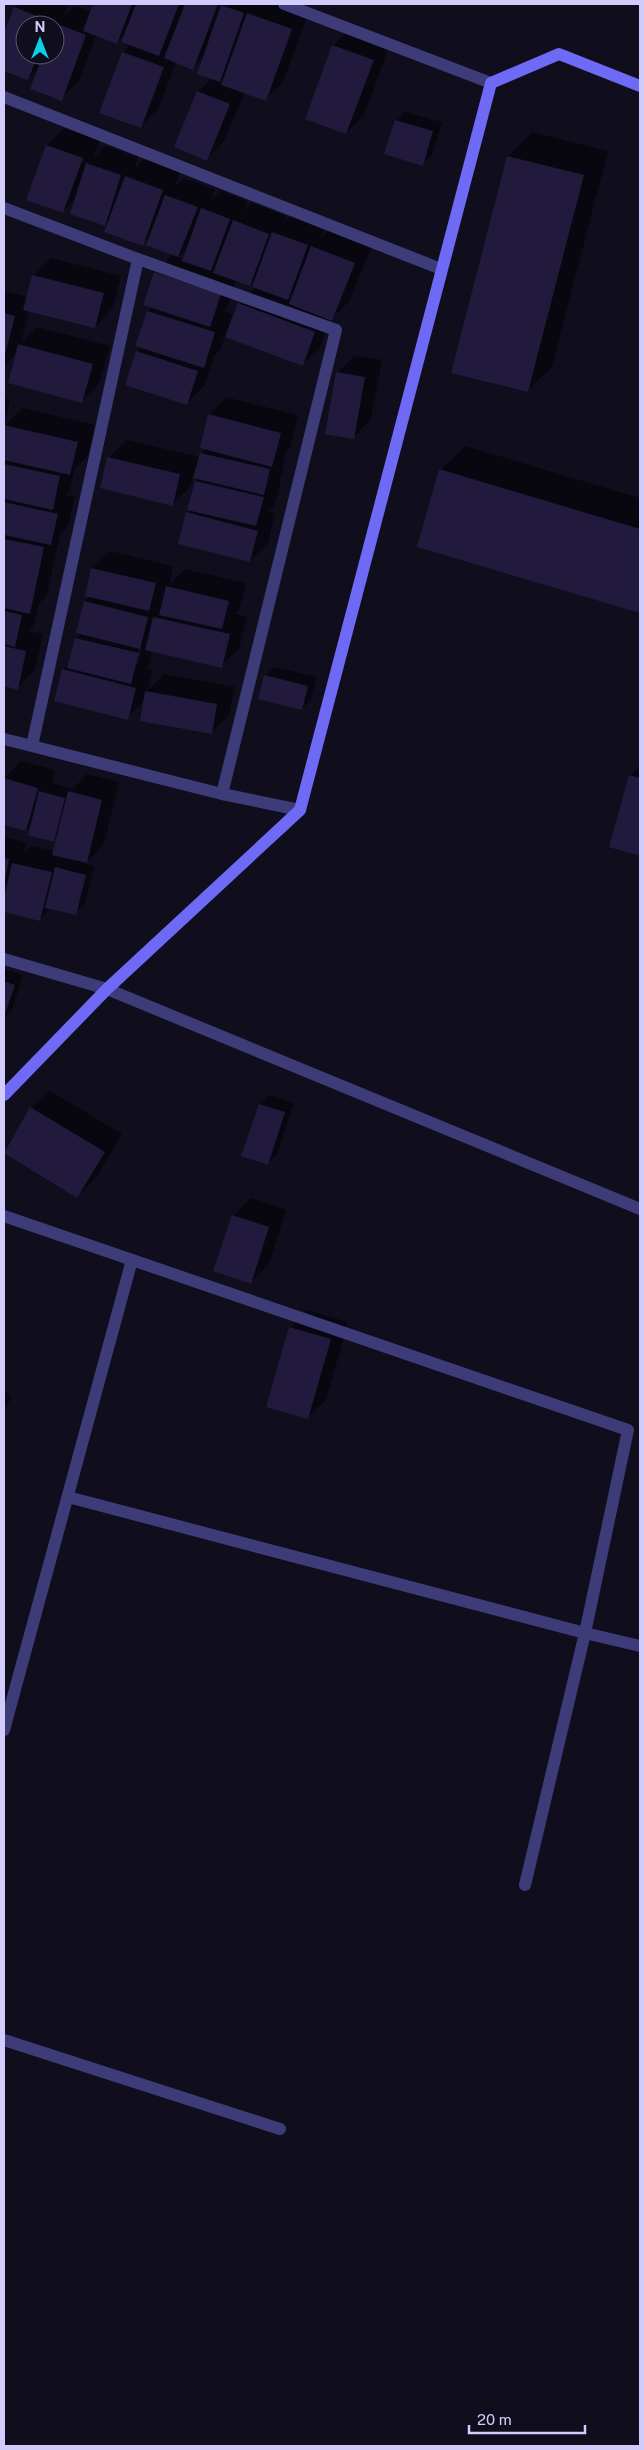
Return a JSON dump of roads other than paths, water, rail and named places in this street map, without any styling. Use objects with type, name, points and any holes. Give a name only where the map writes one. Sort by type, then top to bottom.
[{"type":"main road","points":[[4,1096],[107,989],[300,810],[491,83],[559,54],[640,86]]},
{"type":"street","points":[[284,4],[491,83]]},
{"type":"street","points":[[4,97],[441,269]]},
{"type":"street","points":[[4,208],[138,259],[336,330],[222,794]]},
{"type":"street","points":[[32,746],[138,259]]},
{"type":"street","points":[[4,739],[222,794],[300,810]]},
{"type":"street","points":[[4,959],[107,989],[640,1209]]},
{"type":"street","points":[[4,1216],[628,1430],[585,1633],[525,1885]]},
{"type":"street","points":[[4,1730],[132,1260]]},
{"type":"street","points":[[68,1497],[640,1646]]},
{"type":"street","points":[[4,2040],[280,2129]]}]
